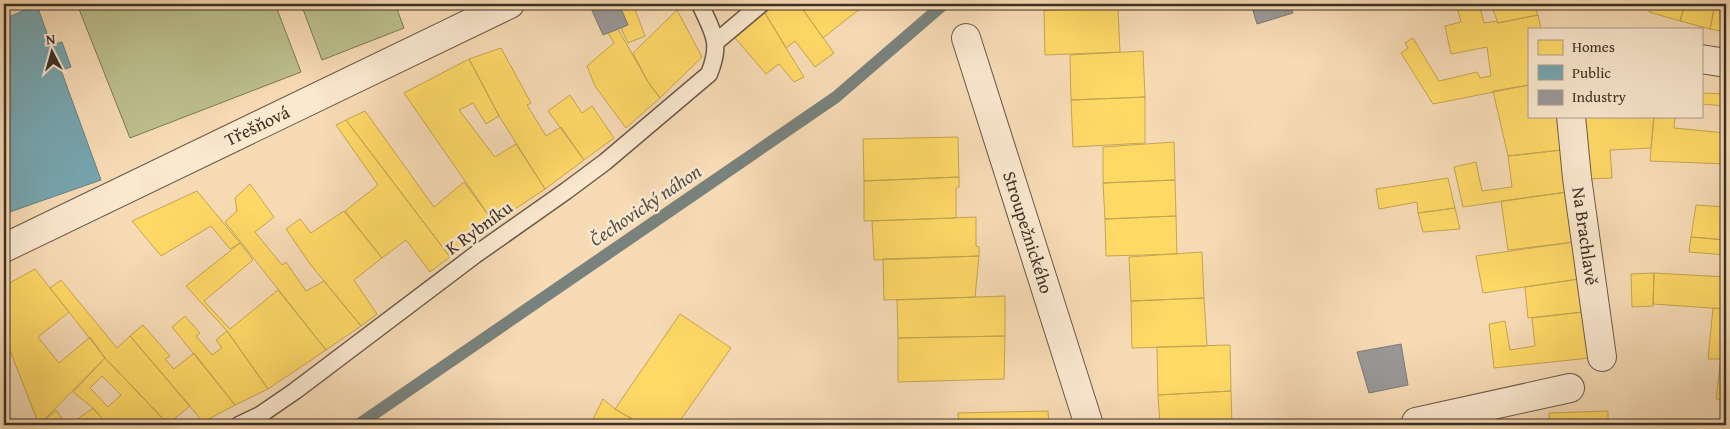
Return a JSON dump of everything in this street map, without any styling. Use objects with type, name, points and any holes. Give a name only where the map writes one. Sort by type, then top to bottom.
[{"type":"street","name":"Třešňová","points":[[4,248],[510,4]]},
{"type":"street","name":"Stroupežnického","points":[[966,38],[1089,425]]},
{"type":"street","points":[[1702,59],[1726,63]]},
{"type":"street","name":"Na Brachlavě","points":[[1571,118],[1577,178],[1602,357]]},
{"type":"street","points":[[1416,422],[1485,415],[1570,388]]},
{"type":"lane","points":[[700,4],[716,42],[761,4]]},
{"type":"lane","name":"K Rybníku","points":[[239,425],[260,416],[350,351],[475,255],[605,162],[709,74],[716,56],[716,42]]},
{"type":"green space","points":[[77,4],[275,4],[301,72],[130,138]]},
{"type":"green space","points":[[301,4],[395,4],[404,28],[322,60]]},
{"type":"building: Homes","points":[[633,4],[645,36],[628,43],[621,28],[628,25],[620,7]]},
{"type":"building: Homes","points":[[777,4],[799,4],[834,53],[815,67],[795,41],[786,48],[765,13]]},
{"type":"building: Homes","points":[[799,4],[866,4],[823,38]]},
{"type":"building: Homes","points":[[1043,4],[1118,4],[1118,8],[1044,10]]},
{"type":"building: Homes","points":[[1456,4],[1479,4],[1484,23],[1497,21],[1498,23],[1538,15],[1541,28],[1528,28],[1528,85],[1433,104],[1401,53],[1408,48],[1405,43],[1413,38],[1439,81],[1477,72],[1480,78],[1491,76],[1487,47],[1451,54],[1445,26],[1461,22]]},
{"type":"building: Homes","points":[[1491,4],[1534,4],[1538,15],[1498,23]]},
{"type":"building: Homes","points":[[1629,4],[1652,4],[1650,9]]},
{"type":"building: Homes","points":[[1652,4],[1685,4],[1680,21],[1649,12]]},
{"type":"building: Homes","points":[[1685,4],[1715,4],[1710,29],[1680,21]]},
{"type":"building: Homes","points":[[1715,4],[1726,4],[1726,32],[1710,29]]},
{"type":"building: Homes","points":[[1118,8],[1120,52],[1045,55],[1044,10]]},
{"type":"building: Homes","points":[[677,10],[702,57],[660,98],[648,82],[633,53]]},
{"type":"building: Homes","points":[[765,13],[804,77],[794,82],[779,64],[766,74],[735,38]]},
{"type":"building: Homes","points":[[618,29],[648,82],[660,98],[626,128],[595,86],[587,66],[614,43],[608,33]]},
{"type":"building: Homes","points":[[501,48],[531,103],[527,105],[546,136],[561,127],[584,160],[545,189],[499,116],[469,59]]},
{"type":"building: Homes","points":[[1143,51],[1145,97],[1071,100],[1070,55]]},
{"type":"building: Homes","points":[[469,59],[499,116],[486,124],[473,103],[459,110],[495,157],[516,144],[545,189],[494,223],[404,93]]},
{"type":"building: Homes","points":[[1528,85],[1528,118],[1557,118],[1562,150],[1508,156],[1493,91]]},
{"type":"building: Homes","points":[[1702,93],[1726,94],[1726,106],[1702,104]]},
{"type":"building: Homes","points":[[570,95],[582,113],[592,106],[614,138],[584,160],[548,111]]},
{"type":"building: Homes","points":[[1145,97],[1145,143],[1073,147],[1071,100]]},
{"type":"building: Homes","points":[[365,111],[434,207],[464,182],[494,223],[450,257],[346,120]]},
{"type":"building: Homes","points":[[1584,118],[1654,118],[1651,148],[1610,150],[1612,178],[1587,179]]},
{"type":"building: Homes","points":[[1654,118],[1675,118],[1674,128],[1726,133],[1726,164],[1650,161]]},
{"type":"building: Homes","points":[[346,120],[450,257],[430,272],[406,240],[382,258],[345,211],[378,185],[336,125]]},
{"type":"building: Homes","points":[[958,137],[959,177],[864,181],[863,139]]},
{"type":"building: Homes","points":[[1174,142],[1175,180],[1103,183],[1103,147]]},
{"type":"building: Homes","points":[[1562,150],[1567,192],[1463,207],[1454,167],[1476,162],[1482,191],[1512,187],[1508,156]]},
{"type":"building: Homes","points":[[959,177],[959,187],[956,188],[956,218],[864,221],[864,181]]},
{"type":"building: Homes","points":[[1448,178],[1455,208],[1418,213],[1417,202],[1379,209],[1376,189]]},
{"type":"building: Homes","points":[[1175,180],[1176,216],[1105,219],[1103,183]]},
{"type":"building: Homes","points":[[250,184],[274,217],[255,232],[282,265],[286,262],[306,291],[324,281],[361,326],[326,350],[225,222],[237,211],[235,198]]},
{"type":"building: Homes","points":[[197,191],[240,243],[230,249],[211,226],[161,256],[132,221]]},
{"type":"building: Homes","points":[[1567,192],[1574,242],[1508,250],[1501,201]]},
{"type":"building: Homes","points":[[1696,205],[1726,207],[1726,240],[1691,237]]},
{"type":"building: Homes","points":[[1455,208],[1460,229],[1423,232],[1418,213]]},
{"type":"building: Homes","points":[[344,211],[382,258],[354,280],[377,314],[361,326],[310,264],[286,229],[300,219],[311,233]]},
{"type":"building: Homes","points":[[1176,216],[1177,254],[1106,256],[1105,219]]},
{"type":"building: Homes","points":[[976,217],[976,246],[979,247],[979,256],[874,260],[872,221]]},
{"type":"building: Homes","points":[[1691,237],[1726,240],[1726,255],[1689,252]]},
{"type":"building: Homes","points":[[1574,242],[1579,279],[1483,293],[1476,256]]},
{"type":"building: Homes","points":[[240,243],[253,260],[204,301],[230,329],[278,290],[326,350],[268,389],[227,331],[186,286]]},
{"type":"building: Homes","points":[[1202,252],[1204,298],[1131,301],[1129,257]]},
{"type":"building: Homes","points":[[979,256],[975,297],[884,300],[883,259]]},
{"type":"building: Homes","points":[[35,269],[69,312],[38,337],[59,363],[90,337],[105,358],[39,425],[4,335],[4,286]]},
{"type":"building: Homes","points":[[1654,273],[1726,277],[1726,309],[1653,304]]},
{"type":"building: Homes","points":[[1654,273],[1653,306],[1632,307],[1631,274]]},
{"type":"building: Homes","points":[[1579,279],[1583,312],[1528,318],[1525,287]]},
{"type":"building: Homes","points":[[61,280],[117,348],[130,336],[190,406],[168,424],[105,358],[50,288]]},
{"type":"building: Homes","points":[[1005,296],[1005,336],[898,338],[897,300]]},
{"type":"building: Homes","points":[[1204,298],[1207,346],[1132,348],[1131,301]]},
{"type":"building: Homes","points":[[1713,308],[1726,309],[1726,359],[1708,359]]},
{"type":"building: Homes","points":[[1583,312],[1590,358],[1494,368],[1489,324],[1505,321],[1510,350],[1535,346],[1532,318]]},
{"type":"building: Homes","points":[[680,314],[731,348],[677,425],[643,425],[615,409]]},
{"type":"building: Homes","points":[[185,316],[200,333],[196,336],[212,355],[222,348],[216,340],[227,331],[268,389],[235,405],[172,327]]},
{"type":"building: Homes","points":[[143,325],[170,356],[165,359],[174,369],[194,353],[235,405],[203,422],[130,336]]},
{"type":"building: Homes","points":[[1005,336],[1004,379],[898,382],[898,338]]},
{"type":"building: Homes","points":[[1230,345],[1231,391],[1158,395],[1157,347]]},
{"type":"building: Homes","points":[[105,358],[168,424],[108,425],[93,408],[73,392]],"holes":[[[102,376],[121,395],[108,407],[90,388]]]},
{"type":"building: Homes","points":[[1721,358],[1726,359],[1726,400],[1716,399]]},
{"type":"building: Homes","points":[[1231,391],[1232,425],[1160,425],[1158,395]]},
{"type":"building: Homes","points":[[603,399],[615,409],[640,424],[599,425],[592,421]]},
{"type":"building: Homes","points":[[93,408],[108,425],[69,425]]},
{"type":"building: Homes","points":[[56,410],[66,425],[39,425]]},
{"type":"building: Homes","points":[[1048,411],[1049,425],[959,425],[958,413]]},
{"type":"building: Homes","points":[[1608,411],[1608,425],[1550,425],[1549,413]]},
{"type":"building: Public","points":[[37,5],[51,45],[62,42],[71,67],[61,70],[101,180],[4,214],[4,19]]},
{"type":"building: Industry","points":[[589,4],[619,4],[628,25],[603,35]]},
{"type":"building: Industry","points":[[1251,4],[1290,4],[1293,13],[1257,24]]},
{"type":"building: Industry","points":[[1401,344],[1408,385],[1369,393],[1357,352]]},
{"type":"waterway","name":"Čechovický náhon","points":[[358,425],[836,97],[944,4]]}]
